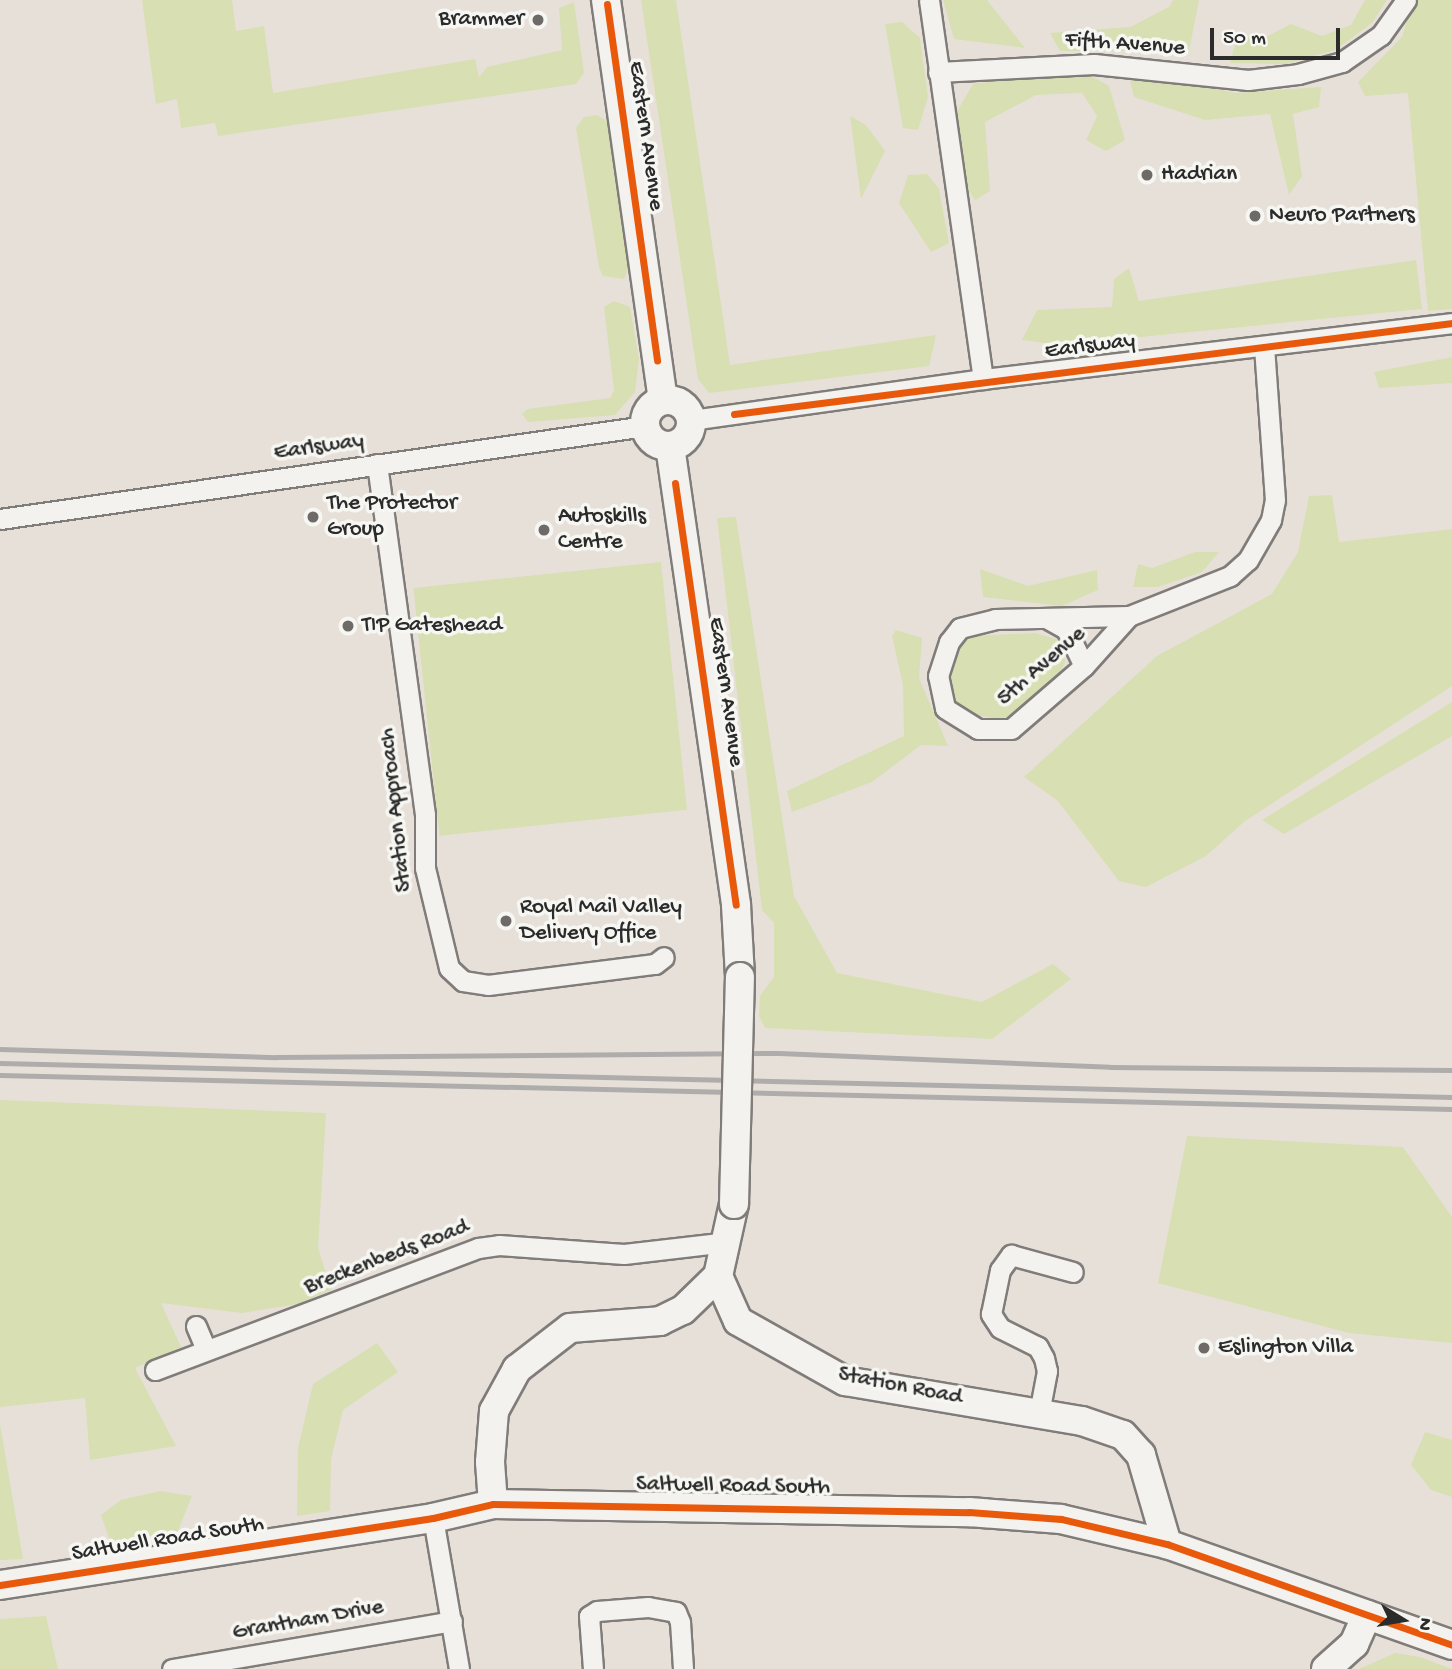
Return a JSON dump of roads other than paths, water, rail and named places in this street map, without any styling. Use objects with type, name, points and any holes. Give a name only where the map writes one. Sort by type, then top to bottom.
[{"type":"street","name":"Eastern Avenue","points":[[606,0],[663,400]]},
{"type":"street","points":[[929,0],[983,379]]},
{"type":"street","name":"Fifth Avenue","points":[[938,72],[1094,64],[1248,80],[1298,74],[1342,61],[1381,35],[1406,0]]},
{"type":"street","name":"Earlsway","points":[[691,420],[983,379],[1452,323]]},
{"type":"street","name":"5th Avenue","points":[[1129,616],[1084,666],[1011,729],[978,729],[945,708],[938,676],[949,642],[960,628],[995,619],[1129,616],[1230,576],[1262,540],[1275,500],[1264,345]]},
{"type":"street","points":[[663,400],[684,406],[691,420],[683,440],[670,446],[656,443],[645,426],[647,412],[663,400]]},
{"type":"street","name":"Earlsway","points":[[0,519],[645,426]]},
{"type":"street","name":"Eastern Avenue","points":[[670,446],[736,905],[740,977],[734,1205],[728,1242],[718,1276]]},
{"type":"street","name":"Station Approach","points":[[377,464],[425,815],[425,868],[449,968],[463,981],[488,985],[655,964],[664,957]]},
{"type":"street","points":[[1045,617],[1066,629],[1084,666]]},
{"type":"street","name":"Breckenbeds Road","points":[[155,1370],[206,1349],[313,1313],[478,1248],[499,1244],[624,1254],[728,1242]]},
{"type":"street","points":[[1039,1413],[1047,1371],[1044,1359],[1038,1347],[1000,1328],[991,1314],[1000,1270],[1011,1255],[1073,1272]]},
{"type":"street","points":[[493,1504],[490,1462],[494,1411],[503,1387],[532,1354],[570,1328],[660,1321],[683,1310],[718,1276]]},
{"type":"street","name":"Station Road","points":[[718,1276],[738,1321],[835,1377],[1110,1427],[1141,1455],[1167,1544]]},
{"type":"street","points":[[195,1326],[206,1349]]},
{"type":"street","name":"Saltwell Road South","points":[[0,1585],[433,1518],[493,1504],[1021,1515],[1098,1526],[1167,1544],[1452,1645]]},
{"type":"street","points":[[433,1518],[459,1669]]},
{"type":"street","points":[[593,1669],[589,1616],[597,1611],[648,1607],[676,1612],[680,1622],[682,1669]]},
{"type":"street","points":[[1326,1669],[1354,1644],[1367,1615]]},
{"type":"street","name":"Grantham Drive","points":[[172,1669],[452,1621]]},
{"type":"railway","points":[[0,1049],[276,1057],[779,1053],[1110,1067],[1452,1070]]},
{"type":"railway","points":[[0,1063],[1452,1097]]},
{"type":"railway","points":[[0,1075],[1452,1109]]},
{"type":"place","name":"Brammer","points":[[538,20]]},
{"type":"place","name":"Hadrian","points":[[1147,175]]},
{"type":"place","name":"Neuro Partners","points":[[1255,216]]},
{"type":"place","name":"The Protector Group","points":[[313,517]]},
{"type":"place","name":"Autoskills Centre","points":[[544,530]]},
{"type":"place","name":"TIP Gateshead","points":[[348,626]]},
{"type":"place","name":"Royal Mail Valley Delivery Office","points":[[506,921]]},
{"type":"place","name":"Eslington Villa","points":[[1204,1348]]}]
